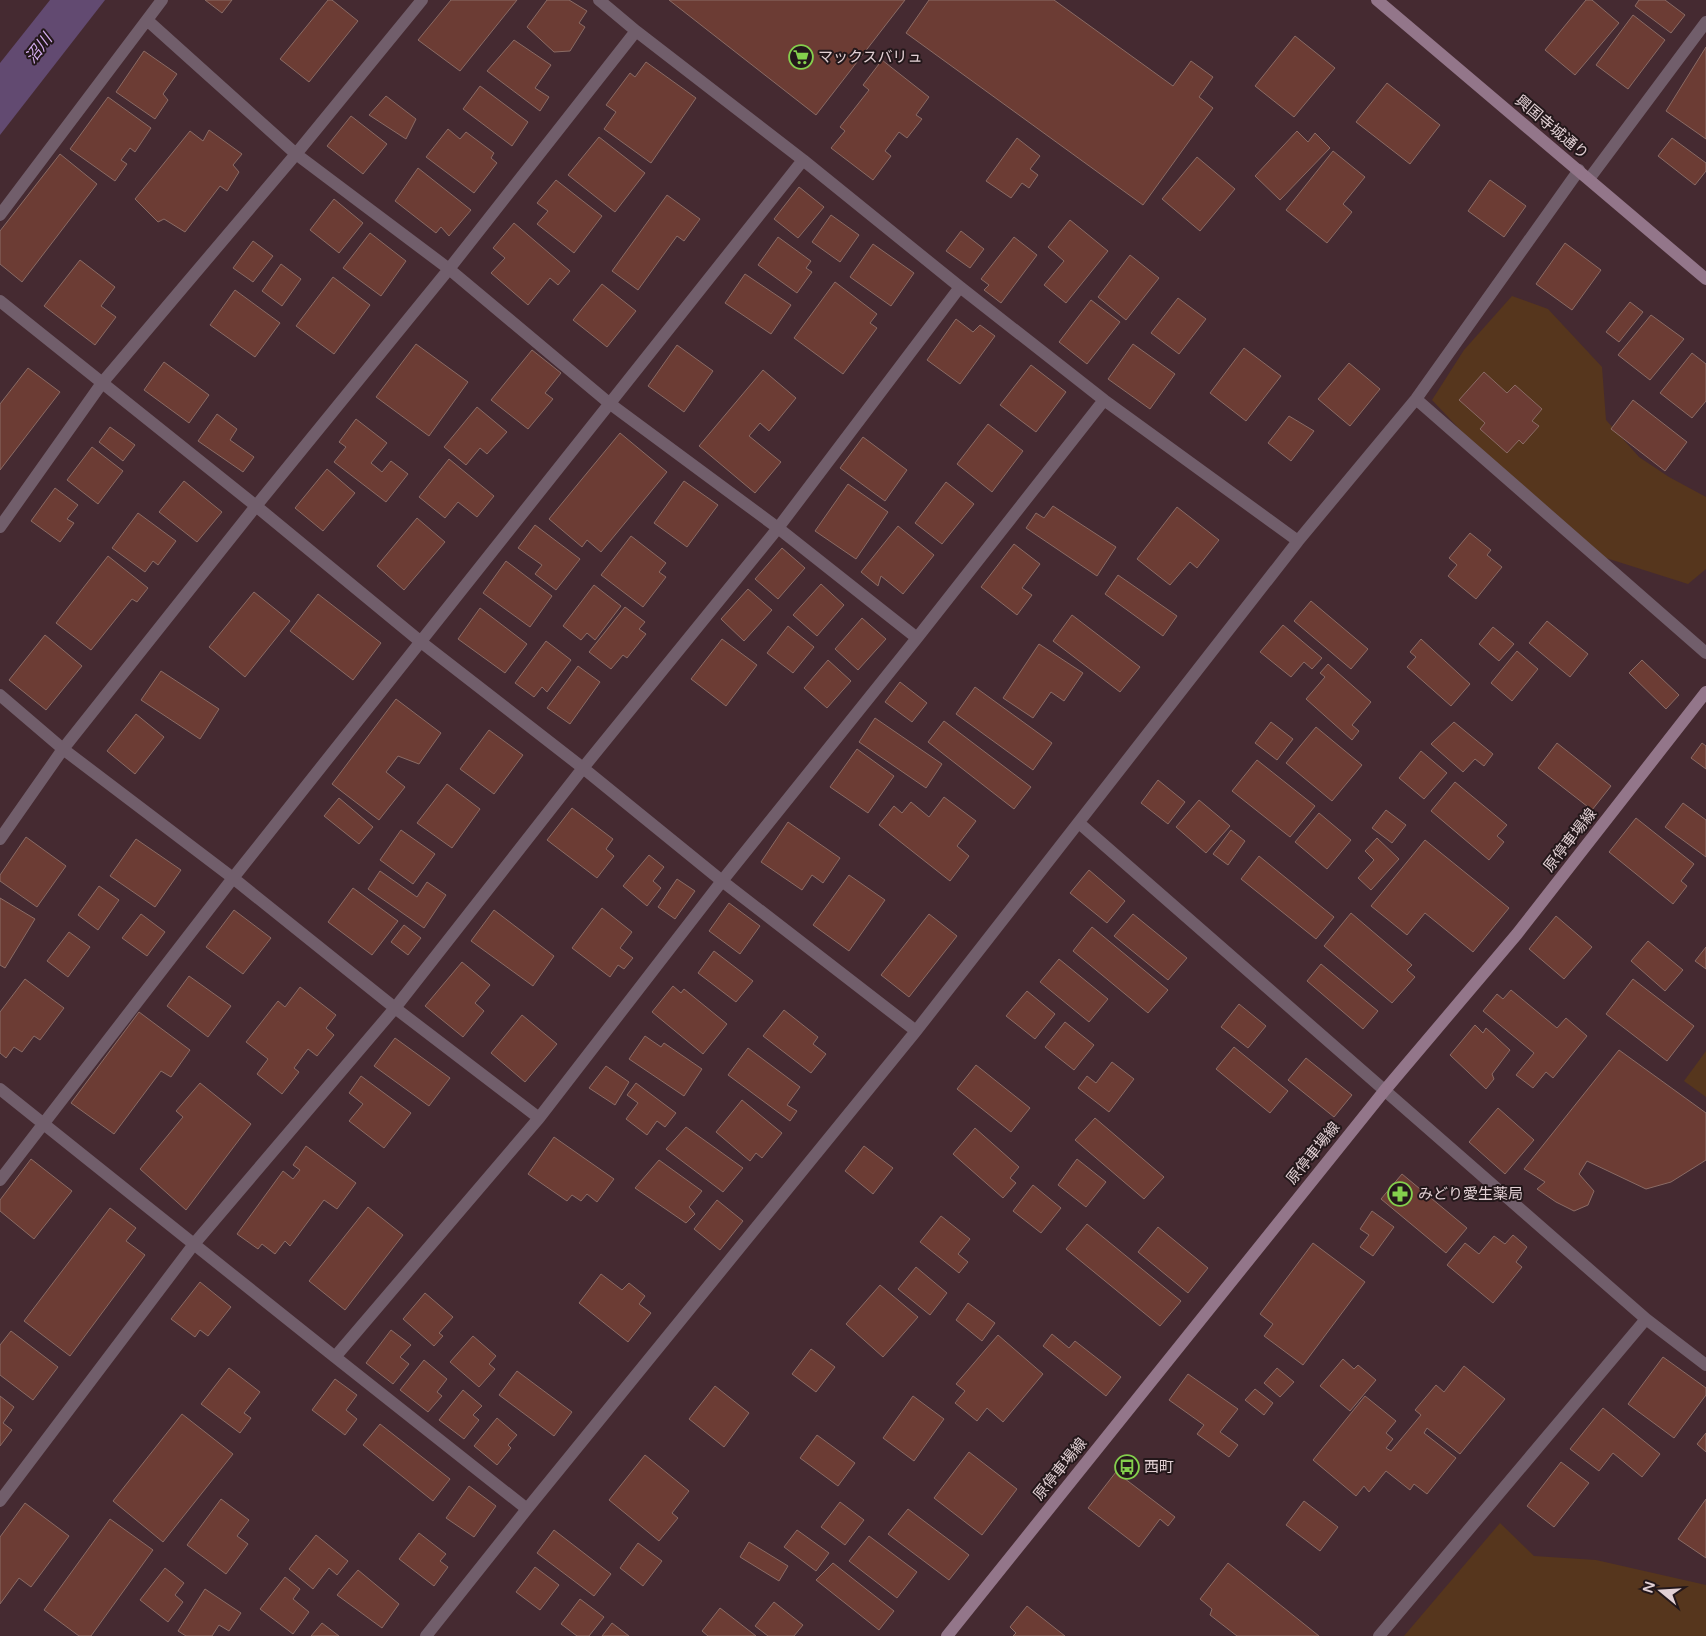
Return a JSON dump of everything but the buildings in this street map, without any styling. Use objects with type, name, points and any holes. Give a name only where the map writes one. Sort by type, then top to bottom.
[{"type":"main road","name":"興国寺城通り","points":[[1377,0],[1706,279]]},
{"type":"main road","name":"原停車場線","points":[[947,1636],[1385,1090],[1517,934],[1706,692]]},
{"type":"street","points":[[0,215],[162,0]]},
{"type":"street","points":[[0,528],[102,383],[296,154],[422,0]]},
{"type":"street","points":[[599,0],[1104,400],[1298,541]]},
{"type":"street","points":[[147,20],[296,154],[449,269],[609,403],[778,528],[917,638]]},
{"type":"street","points":[[426,1636],[916,1031],[1298,541],[1416,399],[1584,174],[1706,22]]},
{"type":"street","points":[[0,839],[63,749],[256,506],[449,269],[636,31]]},
{"type":"street","points":[[0,1180],[233,878],[803,160]]},
{"type":"street","points":[[0,1501],[4,1486],[194,1244],[395,1008],[583,768],[778,528],[960,287]]},
{"type":"street","points":[[0,301],[256,506],[421,642],[583,768],[722,881],[916,1031]]},
{"type":"street","points":[[1416,399],[1706,653]]},
{"type":"street","points":[[334,1357],[539,1118],[722,881],[917,638],[1104,400]]},
{"type":"street","points":[[0,695],[63,749],[233,878],[395,1008],[539,1118]]},
{"type":"street","points":[[1079,823],[1646,1319],[1706,1365]]},
{"type":"street","points":[[0,1089],[527,1509]]},
{"type":"street","points":[[1380,1636],[1646,1319]]},
{"type":"shaded area","points":[[1512,296],[1548,309],[1602,367],[1606,420],[1639,457],[1669,477],[1706,497],[1706,569],[1688,584],[1606,558],[1502,474],[1432,400],[1464,350]]},
{"type":"shaded area","points":[[1706,1051],[1706,1097],[1684,1081]]},
{"type":"shaded area","points":[[1500,1523],[1534,1556],[1596,1560],[1706,1585],[1706,1636],[1404,1636]]},
{"type":"water","name":"沼川","points":[[50,0],[105,0],[0,135],[0,63]]},
{"type":"place","name":"マックスバリュ","points":[[801,57]]},
{"type":"place","name":"みどり愛生薬局","points":[[1400,1194]]},
{"type":"place","name":"西町","points":[[1127,1467]]}]
